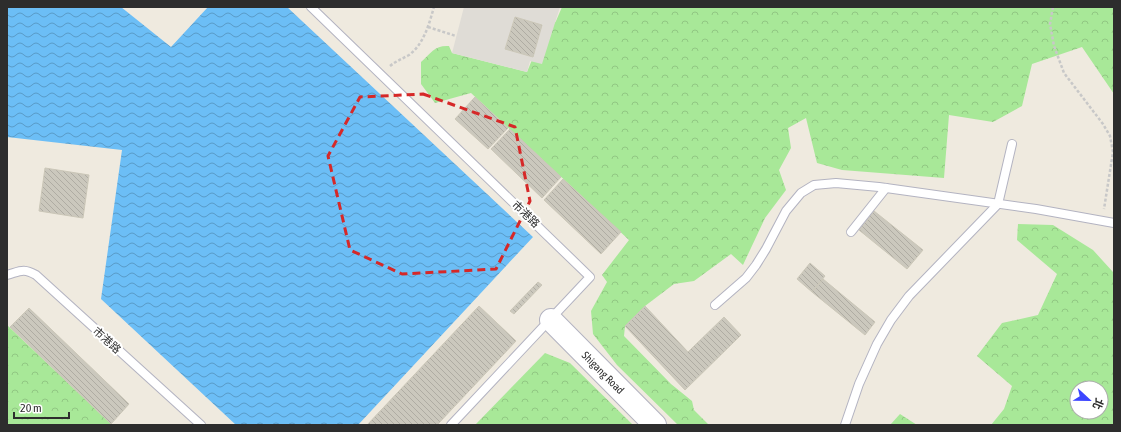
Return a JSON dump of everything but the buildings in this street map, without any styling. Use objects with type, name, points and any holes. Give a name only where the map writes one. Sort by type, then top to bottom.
[{"type":"street","name":"Shigang Road","points":[[551,320],[655,425]]},
{"type":"lane","name":"市港路","points":[[314,8],[590,277],[451,425]]},
{"type":"lane","points":[[846,425],[859,384],[877,344],[891,320],[909,296],[998,204],[1012,144]]},
{"type":"lane","points":[[714,305],[746,278],[756,265],[786,211],[801,193],[814,185],[836,183],[886,188],[1036,209],[1114,223]]},
{"type":"lane","points":[[851,232],[886,188]]},
{"type":"lane","name":"市港路","points":[[7,275],[27,270],[36,275],[201,425]]},
{"type":"path","points":[[382,75],[396,60],[408,55],[416,48],[428,28],[434,7]]},
{"type":"path","points":[[1053,7],[1050,24],[1052,39],[1064,73],[1103,124],[1110,136],[1113,152],[1102,221]]},
{"type":"path","points":[[428,28],[456,36]]},
{"type":"highlighted area","points":[[423,94],[515,127],[530,201],[496,269],[402,274],[350,250],[328,156],[360,97]]},
{"type":"green space","points":[[562,7],[1114,7],[1114,94],[1082,47],[1032,64],[1022,106],[993,122],[949,115],[944,178],[842,170],[817,163],[806,118],[788,128],[791,148],[779,170],[786,190],[765,218],[743,265],[731,254],[694,281],[674,284],[645,306],[625,326],[624,336],[671,384],[692,401],[694,410],[709,425],[678,425],[617,365],[593,334],[591,311],[607,282],[602,275],[629,240],[471,93],[435,103],[421,84],[421,62],[434,50],[444,46],[449,46],[452,53],[527,72],[536,50],[556,21]]},
{"type":"green space","points":[[1018,224],[1053,225],[1093,250],[1113,272],[1114,425],[991,425],[1004,409],[1012,386],[977,356],[1002,323],[1038,315],[1057,274],[1017,240]]},
{"type":"green space","points":[[7,325],[111,424],[7,425]]},
{"type":"green space","points":[[545,353],[570,363],[633,425],[475,425]]},
{"type":"green space","points":[[900,414],[917,425],[890,425]]},
{"type":"shaded area","points":[[464,7],[560,7],[542,64],[530,61],[527,72],[452,53]],"holes":[[[515,17],[542,25],[533,57],[505,48]]]},
{"type":"water","points":[[7,7],[121,7],[171,47],[208,7],[287,7],[533,237],[358,425],[236,425],[101,299],[122,150],[7,137]]}]
